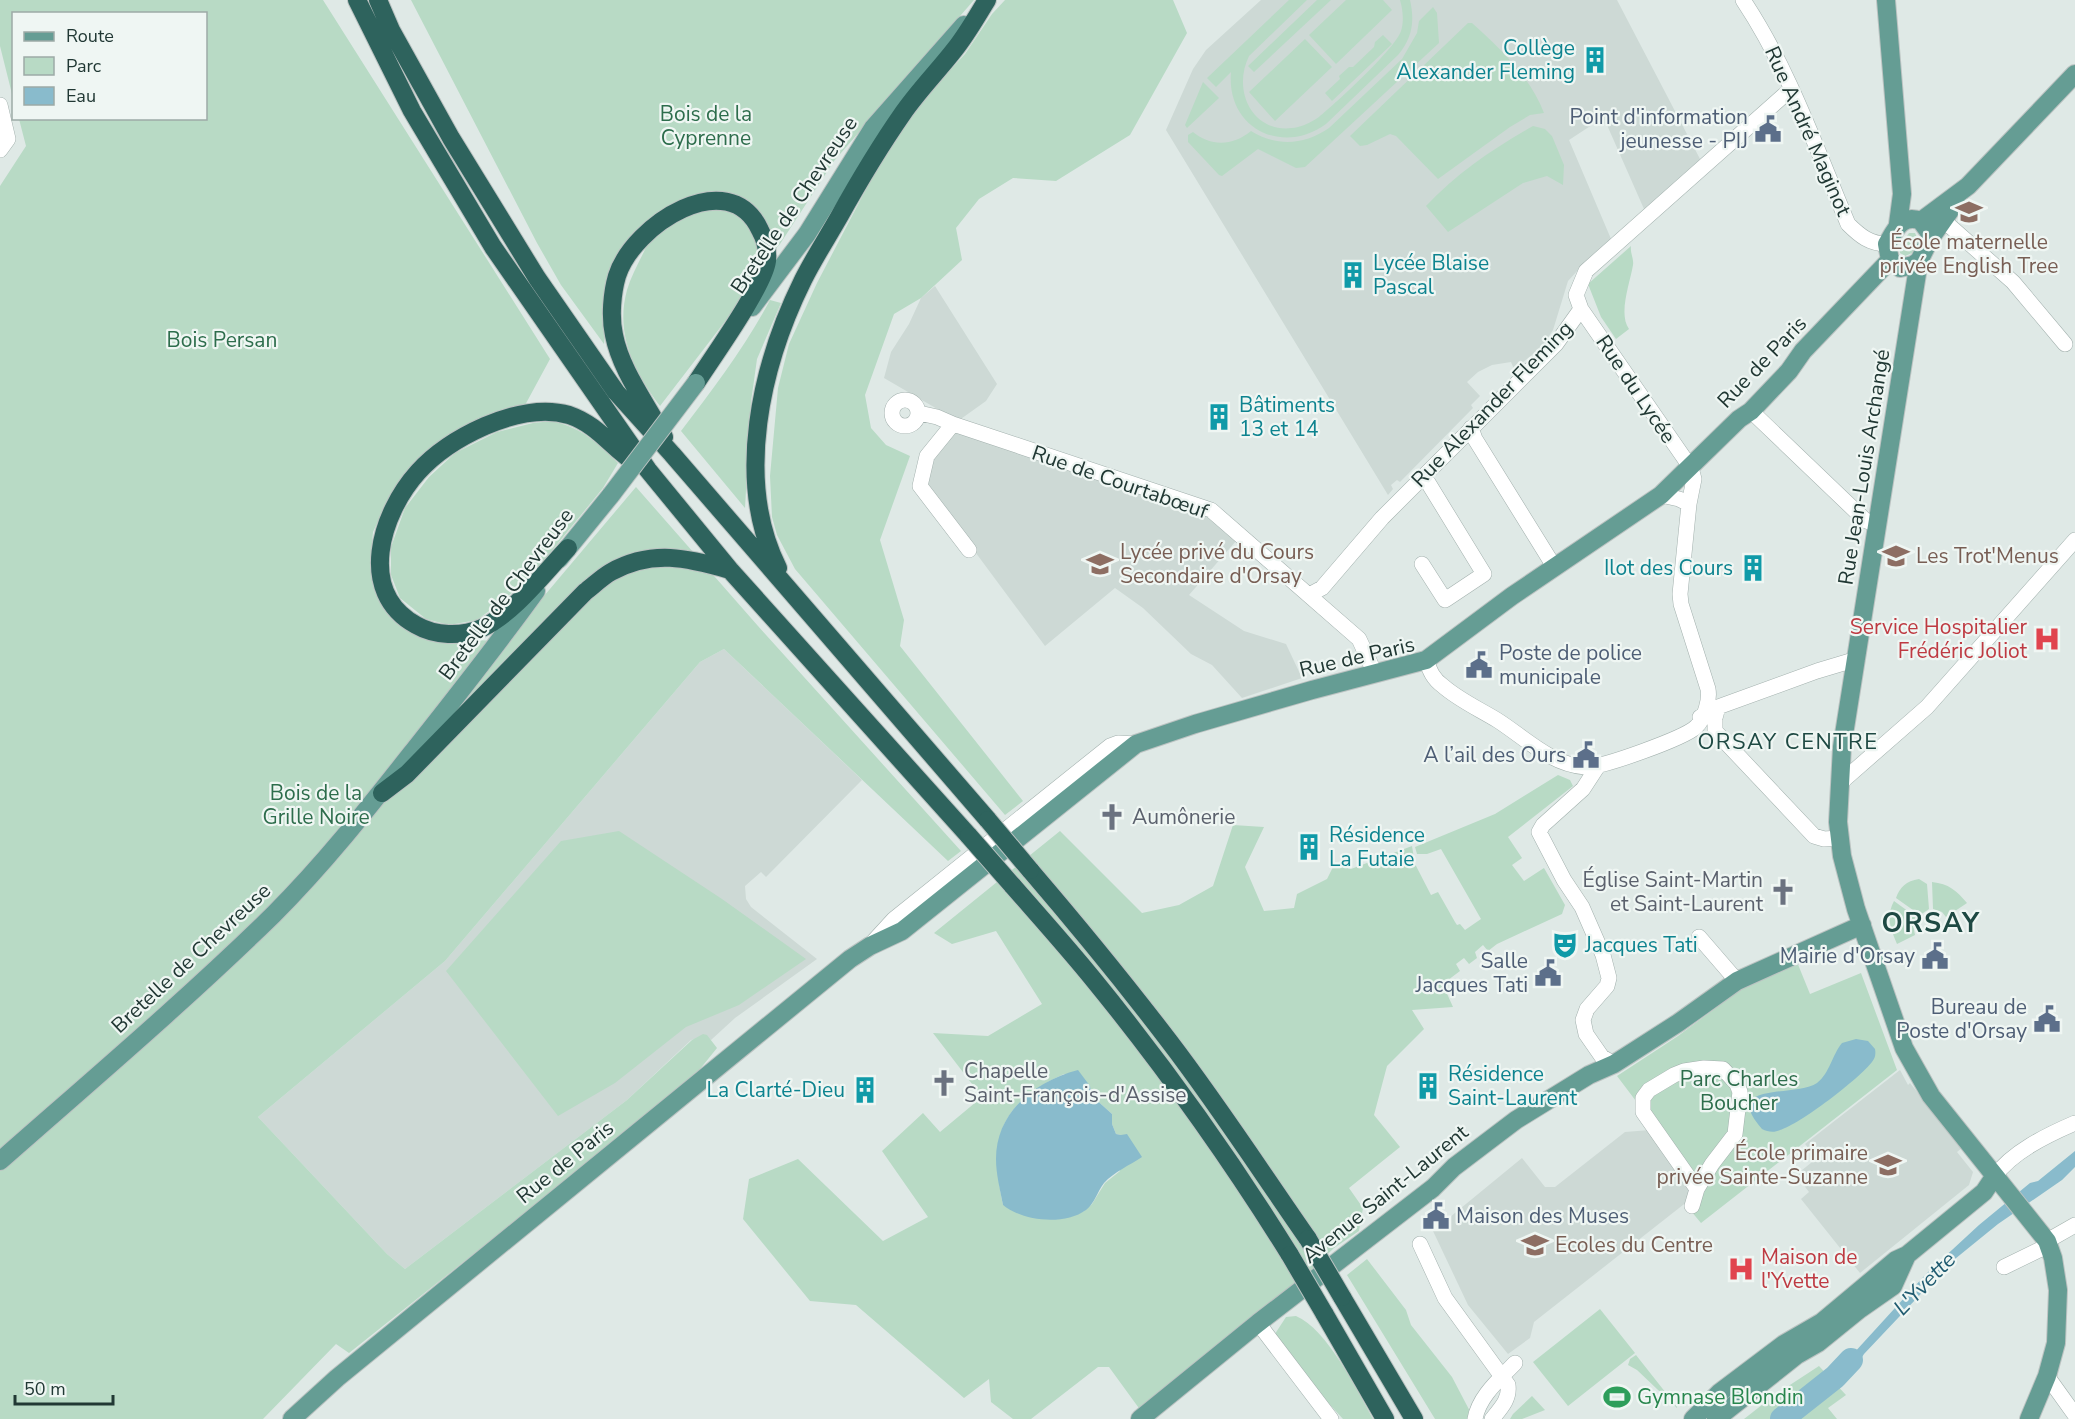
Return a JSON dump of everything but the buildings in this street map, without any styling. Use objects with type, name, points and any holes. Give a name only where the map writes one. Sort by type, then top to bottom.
[{"type":"highway","points":[[357,0],[412,111],[493,247],[648,470],[730,570],[969,836],[1093,979],[1176,1087],[1267,1219],[1385,1419]]},
{"type":"highway","points":[[378,0],[451,138],[537,278],[616,392],[988,820],[1090,940],[1170,1042],[1308,1239],[1414,1419]]},
{"type":"highway","points":[[790,591],[770,553],[756,498],[755,454],[760,419],[766,384],[780,336],[803,281],[856,187],[904,112],[956,48],[987,0]]},
{"type":"highway","points":[[672,454],[629,375],[614,336],[613,305],[617,275],[630,252],[653,226],[676,211],[702,202],[726,202],[747,210],[756,222],[765,241],[767,261],[761,278],[747,303],[696,383]]},
{"type":"highway","points":[[568,548],[513,606],[497,619],[480,628],[459,634],[427,631],[412,623],[389,602],[382,587],[379,572],[379,554],[384,536],[393,510],[403,491],[438,454],[461,437],[497,421],[538,411],[569,415],[588,423],[631,461],[648,470]]},
{"type":"highway","points":[[382,793],[407,774],[585,592],[610,572],[637,561],[668,556],[692,559],[703,565],[730,570]]},
{"type":"main road","name":"Bretelle de Chevreuse","points":[[0,1161],[95,1079],[273,914],[350,832],[493,650],[807,234],[873,128],[987,0]]},
{"type":"main road","points":[[1886,0],[1902,194],[1911,221],[1929,232],[1930,239]]},
{"type":"main road","points":[[1919,261],[1913,265],[1892,257],[1911,221],[1968,186],[2075,74]]},
{"type":"main road","name":"Rue Jean-Louis Archangé","points":[[1968,186],[1930,239],[1919,261],[1842,747],[1838,822],[1842,856],[1862,925],[1904,1048],[1931,1096],[2048,1243]]},
{"type":"main road","name":"Rue Jean-Louis Archangé","points":[[1892,257],[1912,301]]},
{"type":"main road","name":"Rue de Paris","points":[[292,1419],[346,1370],[850,959],[870,946],[902,931],[1136,744],[1195,724],[1312,690],[1426,660],[1440,647],[1661,495],[1739,419],[1751,411],[1789,371],[1803,351],[1892,257]]},
{"type":"main road","name":"Avenue Saint-Laurent","points":[[1140,1419],[1258,1323],[1433,1188],[1455,1167],[1510,1124],[1589,1075],[1614,1064],[1678,1023],[1737,981],[1862,925]]},
{"type":"main road","points":[[1693,1419],[1719,1393],[1784,1344],[1813,1337],[1893,1286],[1907,1255],[1984,1192],[1994,1177]]},
{"type":"main road","points":[[2030,1419],[2047,1376],[2056,1343],[2058,1290],[2048,1243]]},
{"type":"main road","points":[[1716,1419],[1797,1355],[1813,1337]]},
{"type":"street","name":"Rue André Maginot","points":[[1743,0],[1759,25],[1805,117],[1848,224],[1860,236],[1892,257]]},
{"type":"street","name":"Rue Alexander Fleming","points":[[1309,595],[1322,588],[1382,518],[1556,344],[1581,309],[1576,295],[1586,271],[1791,89]]},
{"type":"street","points":[[0,105],[8,139],[0,150]]},
{"type":"street","points":[[1943,220],[2013,282],[2066,344]]},
{"type":"street","name":"Rue du Lycée","points":[[1581,309],[1691,468]]},
{"type":"street","points":[[1751,411],[1866,521],[1878,525]]},
{"type":"street","name":"Rue de Courtabœuf","points":[[919,413],[937,417],[1211,510],[1359,639],[1372,667]]},
{"type":"street","points":[[953,424],[927,456],[920,486],[969,550]]},
{"type":"street","points":[[1471,428],[1475,439],[1555,568]]},
{"type":"street","points":[[1691,468],[1694,479],[1689,504],[1681,604],[1714,702],[1715,731]]},
{"type":"street","points":[[1422,564],[1445,600],[1484,574],[1424,476]]},
{"type":"street","points":[[1661,495],[1689,504]]},
{"type":"street","points":[[1839,784],[1927,707],[2075,540]]},
{"type":"street","name":"Rue de Paris","points":[[1426,660],[1432,676],[1443,687],[1508,727],[1544,753],[1567,763],[1584,767],[1598,766],[1665,743],[1700,721],[1714,702],[1857,659]]},
{"type":"street","points":[[1700,721],[1715,731],[1814,836],[1824,839],[1840,838]]},
{"type":"street","name":"Rue de Paris","points":[[1661,737],[1700,721]]},
{"type":"street","points":[[1598,766],[1583,789],[1543,825],[1539,832],[1581,907],[1603,956],[1609,978],[1607,986],[1587,1009],[1582,1020],[1586,1034],[1602,1058],[1614,1064]]},
{"type":"street","points":[[1699,937],[1737,981]]},
{"type":"street","points":[[1692,1206],[1697,1189],[1712,1164],[1735,1134],[1740,1092],[1737,1084],[1723,1069],[1704,1068],[1684,1071],[1649,1090],[1643,1098],[1643,1112],[1697,1189]]},
{"type":"street","points":[[1994,1177],[2003,1165],[2037,1143],[2075,1123]]},
{"type":"street","points":[[2004,1267],[2075,1226]]},
{"type":"street","points":[[1420,1244],[1445,1298],[1508,1385],[1509,1394],[1492,1419]]},
{"type":"street","points":[[1258,1323],[1331,1419]]},
{"type":"street","points":[[1475,1419],[1479,1405],[1515,1363]]},
{"type":"street","points":[[2047,1376],[2075,1415]]},
{"type":"shaded area","points":[[1261,0],[1617,0],[1700,159],[1644,209],[1607,125],[1598,121],[1569,140],[1611,239],[1568,281],[1553,330],[1541,348],[1514,369],[1511,362],[1492,365],[1478,372],[1467,382],[1480,396],[1471,405],[1473,408],[1400,482],[1397,480],[1391,485],[1393,489],[1388,495],[1166,130],[1193,69],[1206,50]]},
{"type":"shaded area","points":[[935,286],[997,384],[986,401],[958,421],[884,378],[891,352],[909,324],[921,298]]},
{"type":"shaded area","name":"Lycée privé du Cours Secondaire d'Orsay","points":[[955,432],[1206,515],[1236,541],[1189,595],[1244,631],[1286,644],[1302,678],[1242,698],[1212,665],[1191,654],[1143,608],[1115,588],[1045,646],[924,483],[934,455]]},
{"type":"shaded area","points":[[724,649],[862,780],[766,877],[761,872],[745,886],[746,899],[751,907],[817,959],[735,1018],[711,1040],[706,1037],[691,1040],[627,1100],[405,1269],[387,1254],[258,1117],[445,961],[700,662]]},
{"type":"shaded area","name":"École primaire privée Sainte-Suzanne","points":[[1900,1070],[1908,1085],[1910,1083],[1962,1148],[1957,1152],[1973,1172],[1969,1185],[1860,1273],[1801,1199],[1809,1192],[1796,1175],[1817,1158],[1805,1144]]},
{"type":"shaded area","name":"Ecoles du Centre","points":[[1650,1130],[1692,1191],[1688,1201],[1534,1322],[1530,1338],[1508,1354],[1468,1305],[1433,1231],[1522,1158],[1545,1187],[1555,1187],[1625,1132]]},
{"type":"green space","points":[[0,0],[323,0],[550,359],[524,407],[416,464],[391,494],[373,532],[370,567],[388,607],[427,639],[506,641],[636,487],[961,851],[948,861],[724,649],[700,662],[445,961],[258,1117],[387,1254],[405,1269],[627,1100],[692,1040],[703,1034],[707,1035],[717,1048],[700,1069],[593,1159],[349,1353],[336,1344],[263,1419],[0,1419],[0,186],[26,146],[19,120],[207,120],[207,12],[12,12],[12,94],[0,46]]},
{"type":"green space","name":"Bois de la Cyprenne","points":[[411,0],[974,0],[834,161],[780,244],[756,271],[733,311],[660,406],[635,366],[629,352],[623,322],[627,290],[650,239],[632,234],[612,271],[604,344],[561,285],[537,243]]},
{"type":"green space","points":[[1005,0],[1173,0],[1187,33],[1130,135],[1056,181],[1013,178],[979,199],[956,228],[962,260],[921,298],[894,314],[865,395],[871,428],[886,445],[910,456],[880,540],[904,620],[900,646],[1023,801],[1005,815],[795,569],[777,535],[772,517],[770,476],[778,388],[789,344],[817,283],[875,172],[914,109],[965,54],[992,14]]},
{"type":"green space","points":[[1289,0],[1307,0],[1249,56],[1244,70],[1243,84],[1245,97],[1259,119],[1283,128],[1298,127],[1319,117],[1388,50],[1403,24],[1400,0],[1410,0],[1412,15],[1409,36],[1398,55],[1326,124],[1309,133],[1292,137],[1275,136],[1260,131],[1247,122],[1232,92],[1231,72],[1216,87],[1207,78]]},
{"type":"green space","points":[[1317,0],[1331,0],[1254,72],[1248,66]]},
{"type":"green space","points":[[1346,0],[1383,0],[1392,10],[1336,64],[1309,35]]},
{"type":"green space","points":[[1433,7],[1437,13],[1439,43],[1305,167],[1296,168],[1258,149],[1222,176],[1188,142],[1188,135],[1193,132],[1207,140],[1222,143],[1237,140],[1251,131],[1281,142],[1300,141],[1320,134],[1402,59],[1417,33],[1419,21]]},
{"type":"green space","points":[[1468,23],[1472,23],[1493,42],[1523,75],[1544,113],[1530,115],[1510,127],[1438,179],[1396,136],[1390,134],[1360,146],[1350,136]]},
{"type":"green space","points":[[1383,35],[1392,44],[1332,101],[1325,93],[1340,79],[1339,76],[1349,67],[1353,67],[1374,47],[1375,42]]},
{"type":"green space","points":[[1305,39],[1332,67],[1275,121],[1249,92]]},
{"type":"green space","points":[[1203,82],[1219,98],[1187,128],[1185,125]]},
{"type":"green space","points":[[1533,126],[1545,129],[1552,136],[1564,165],[1563,185],[1547,176],[1523,183],[1448,232],[1426,206],[1476,162]]},
{"type":"green space","points":[[1909,233],[1915,233],[1918,240],[1912,253],[1905,256],[1900,253],[1899,248]]},
{"type":"green space","points":[[1631,246],[1633,265],[1625,307],[1626,323],[1629,329],[1616,339],[1601,317],[1588,284]]},
{"type":"green space","points":[[770,300],[781,303],[757,359],[751,402],[745,508],[681,431],[739,351]]},
{"type":"green space","points":[[553,421],[589,437],[618,463],[603,488],[537,569],[505,599],[477,620],[449,625],[426,619],[400,598],[391,575],[391,547],[405,508],[429,477],[455,453],[497,432],[533,423]]},
{"type":"green space","points":[[1558,775],[1570,780],[1573,786],[1508,837],[1522,858],[1512,865],[1524,881],[1544,868],[1565,905],[1562,914],[1497,944],[1488,951],[1483,945],[1475,952],[1477,958],[1469,964],[1464,958],[1456,964],[1460,971],[1448,980],[1450,984],[1444,987],[1453,1007],[1412,1010],[1424,1029],[1387,1066],[1374,1115],[1400,1147],[1349,1188],[1363,1208],[1359,1231],[1334,1248],[1284,1296],[1141,1411],[1109,1367],[1098,1367],[1031,1419],[1013,1419],[991,1402],[989,1379],[964,1398],[856,1305],[810,1301],[743,1219],[749,1179],[798,1159],[883,1241],[928,1217],[882,1151],[923,1113],[940,1132],[982,1097],[933,1033],[988,1036],[1042,1004],[996,931],[952,944],[934,933],[1060,831],[1142,913],[1179,905],[1213,886],[1233,825],[1264,827],[1245,867],[1264,911],[1294,908],[1297,894],[1327,879],[1334,865],[1351,869],[1412,846],[1415,864],[1431,895],[1438,892],[1457,925],[1460,924],[1465,930],[1481,919],[1441,849],[1427,854],[1417,854],[1415,847],[1495,814]],"holes":[[[1064,1074],[1090,1086],[1092,1096],[1112,1114],[1112,1124],[1116,1134],[1121,1135],[1120,1171],[1105,1183],[1092,1204],[1084,1211],[1072,1216],[1056,1219],[1003,1205],[997,1160],[1004,1125],[1012,1111],[1042,1085]]]},
{"type":"green space","points":[[619,831],[722,899],[806,959],[739,1005],[686,1027],[615,1083],[558,1116],[446,971],[561,841]]},
{"type":"green space","points":[[1919,879],[1927,884],[1929,909],[1920,915],[1896,898],[1904,885]]},
{"type":"green space","points":[[1932,882],[1952,888],[1967,903],[1946,917],[1942,912],[1933,909]]},
{"type":"green space","points":[[1894,901],[1916,917],[1913,925],[1915,935],[1897,944],[1890,922],[1890,912]]},
{"type":"green space","name":"Parc Charles Boucher","points":[[1797,962],[1810,994],[1861,973],[1897,1070],[1701,1223],[1686,1205],[1698,1183],[1617,1076],[1678,1036],[1740,990]]},
{"type":"green space","points":[[1367,1259],[1406,1310],[1411,1325],[1452,1377],[1474,1419],[1435,1419],[1347,1275]]},
{"type":"green space","points":[[1600,1309],[1635,1353],[1568,1406],[1533,1362]]},
{"type":"green space","points":[[1296,1316],[1308,1323],[1330,1347],[1373,1419],[1343,1419],[1271,1340],[1286,1317]]},
{"type":"green space","points":[[1636,1355],[1677,1408],[1637,1370],[1628,1365],[1630,1359]]},
{"type":"green space","points":[[1819,1366],[1846,1395],[1828,1408],[1837,1419],[1744,1419],[1776,1394]]},
{"type":"green space","points":[[1532,1396],[1545,1410],[1522,1419],[1510,1419],[1513,1414]]},
{"type":"water","points":[[1856,1039],[1868,1041],[1875,1049],[1875,1055],[1855,1079],[1801,1120],[1776,1132],[1762,1129],[1751,1114],[1750,1104],[1755,1097],[1817,1083],[1825,1074],[1842,1043]]},
{"type":"water","points":[[1078,1070],[1090,1086],[1092,1096],[1112,1114],[1112,1124],[1116,1134],[1127,1134],[1142,1157],[1108,1179],[1089,1207],[1077,1215],[1055,1220],[1021,1215],[1003,1205],[997,1176],[998,1142],[1003,1126],[1021,1101],[1034,1090],[1062,1075]]},
{"type":"water","points":[[2075,1151],[2075,1167],[2062,1180],[1998,1224],[1950,1263],[1835,1386],[1822,1376],[1853,1354],[1926,1274],[1979,1225],[2030,1183],[2038,1181]]},
{"type":"waterway","name":"L'Yvette","points":[[1782,1419],[1835,1377],[1851,1360]]},
{"type":"place","name":"Collège Alexander Fleming","points":[[1595,60]]},
{"type":"place","name":"Point d'information jeunesse - PIJ","points":[[1768,129]]},
{"type":"place","name":"École maternelle privée English Tree","points":[[1969,212]]},
{"type":"place","name":"Lycée Blaise Pascal","points":[[1353,275]]},
{"type":"place","name":"Bâtiments 13 et 14","points":[[1219,417]]},
{"type":"place","name":"Les Trot'Menus","points":[[1896,556]]},
{"type":"place","name":"Lycée privé du Cours Secondaire d'Orsay","points":[[1100,564]]},
{"type":"place","name":"Ilot des Cours","points":[[1753,568]]},
{"type":"place","name":"Service Hospitalier Frédéric Joliot","points":[[2047,639]]},
{"type":"place","name":"Poste de police municipale","points":[[1479,665]]},
{"type":"place","name":"A l’ail des Ours","points":[[1586,755]]},
{"type":"place","name":"Aumônerie","points":[[1112,817]]},
{"type":"place","name":"Résidence La Futaie","points":[[1309,847]]},
{"type":"place","name":"Église Saint-Martin et Saint-Laurent","points":[[1783,892]]},
{"type":"place","name":"Jacques Tati","points":[[1565,945]]},
{"type":"place","name":"Mairie d'Orsay","points":[[1935,956]]},
{"type":"place","name":"Salle Jacques Tati","points":[[1548,973]]},
{"type":"place","name":"Bureau de Poste d'Orsay","points":[[2047,1019]]},
{"type":"place","name":"Chapelle Saint-François-d'Assise","points":[[944,1083]]},
{"type":"place","name":"Résidence Saint-Laurent","points":[[1428,1086]]},
{"type":"place","name":"La Clarté-Dieu","points":[[865,1090]]},
{"type":"place","name":"École primaire privée Sainte-Suzanne","points":[[1888,1165]]},
{"type":"place","name":"Maison des Muses","points":[[1436,1216]]},
{"type":"place","name":"Ecoles du Centre","points":[[1535,1245]]},
{"type":"place","name":"Maison de l'Yvette","points":[[1741,1269]]},
{"type":"place","name":"Gymnase Blondin","points":[[1617,1397]]},
{"type":"district","name":"ORSAY CENTRE","points":[[1788,741]]},
{"type":"district","name":"ORSAY","points":[[1931,923]]},
{"type":"park label","name":"Bois Persan","points":[[222,340]]},
{"type":"park label","name":"Bois de la Grille Noire","points":[[316,805]]}]
